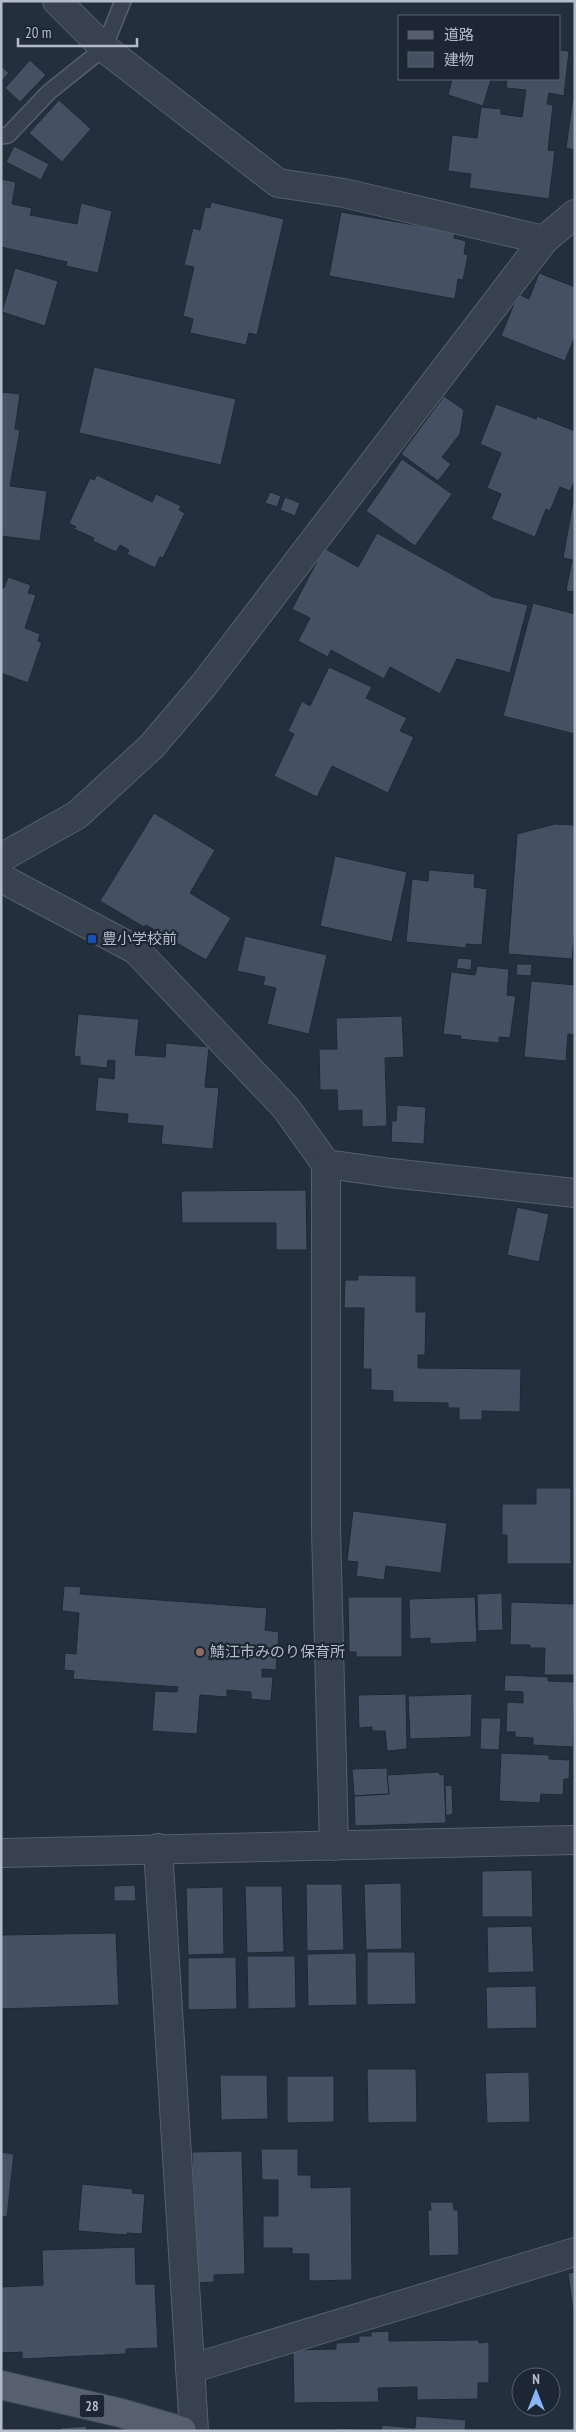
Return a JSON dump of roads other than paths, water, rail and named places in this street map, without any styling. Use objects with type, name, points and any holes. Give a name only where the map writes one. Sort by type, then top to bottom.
[{"type":"main road","name":"28","points":[[1,2385],[121,2413],[182,2431]]},
{"type":"street","points":[[57,1],[104,48],[278,183],[344,193],[544,240]]},
{"type":"street","points":[[1,858],[77,815],[152,746],[203,686],[544,240],[575,214]]},
{"type":"street","points":[[1,878],[136,950],[286,1108],[326,1164],[326,1528],[334,1846]]},
{"type":"street","points":[[326,1164],[390,1173],[575,1193]]},
{"type":"street","points":[[1,1853],[575,1840]]},
{"type":"street","points":[[158,1848],[194,2431]]},
{"type":"street","points":[[190,2369],[575,2252]]},
{"type":"lane","points":[[1,136],[8,135],[49,92],[104,48],[123,1]]},
{"type":"place","name":"豊小学校前","points":[[92,939]]},
{"type":"place","name":"鯖江市みのり保育所","points":[[200,1652]]}]
